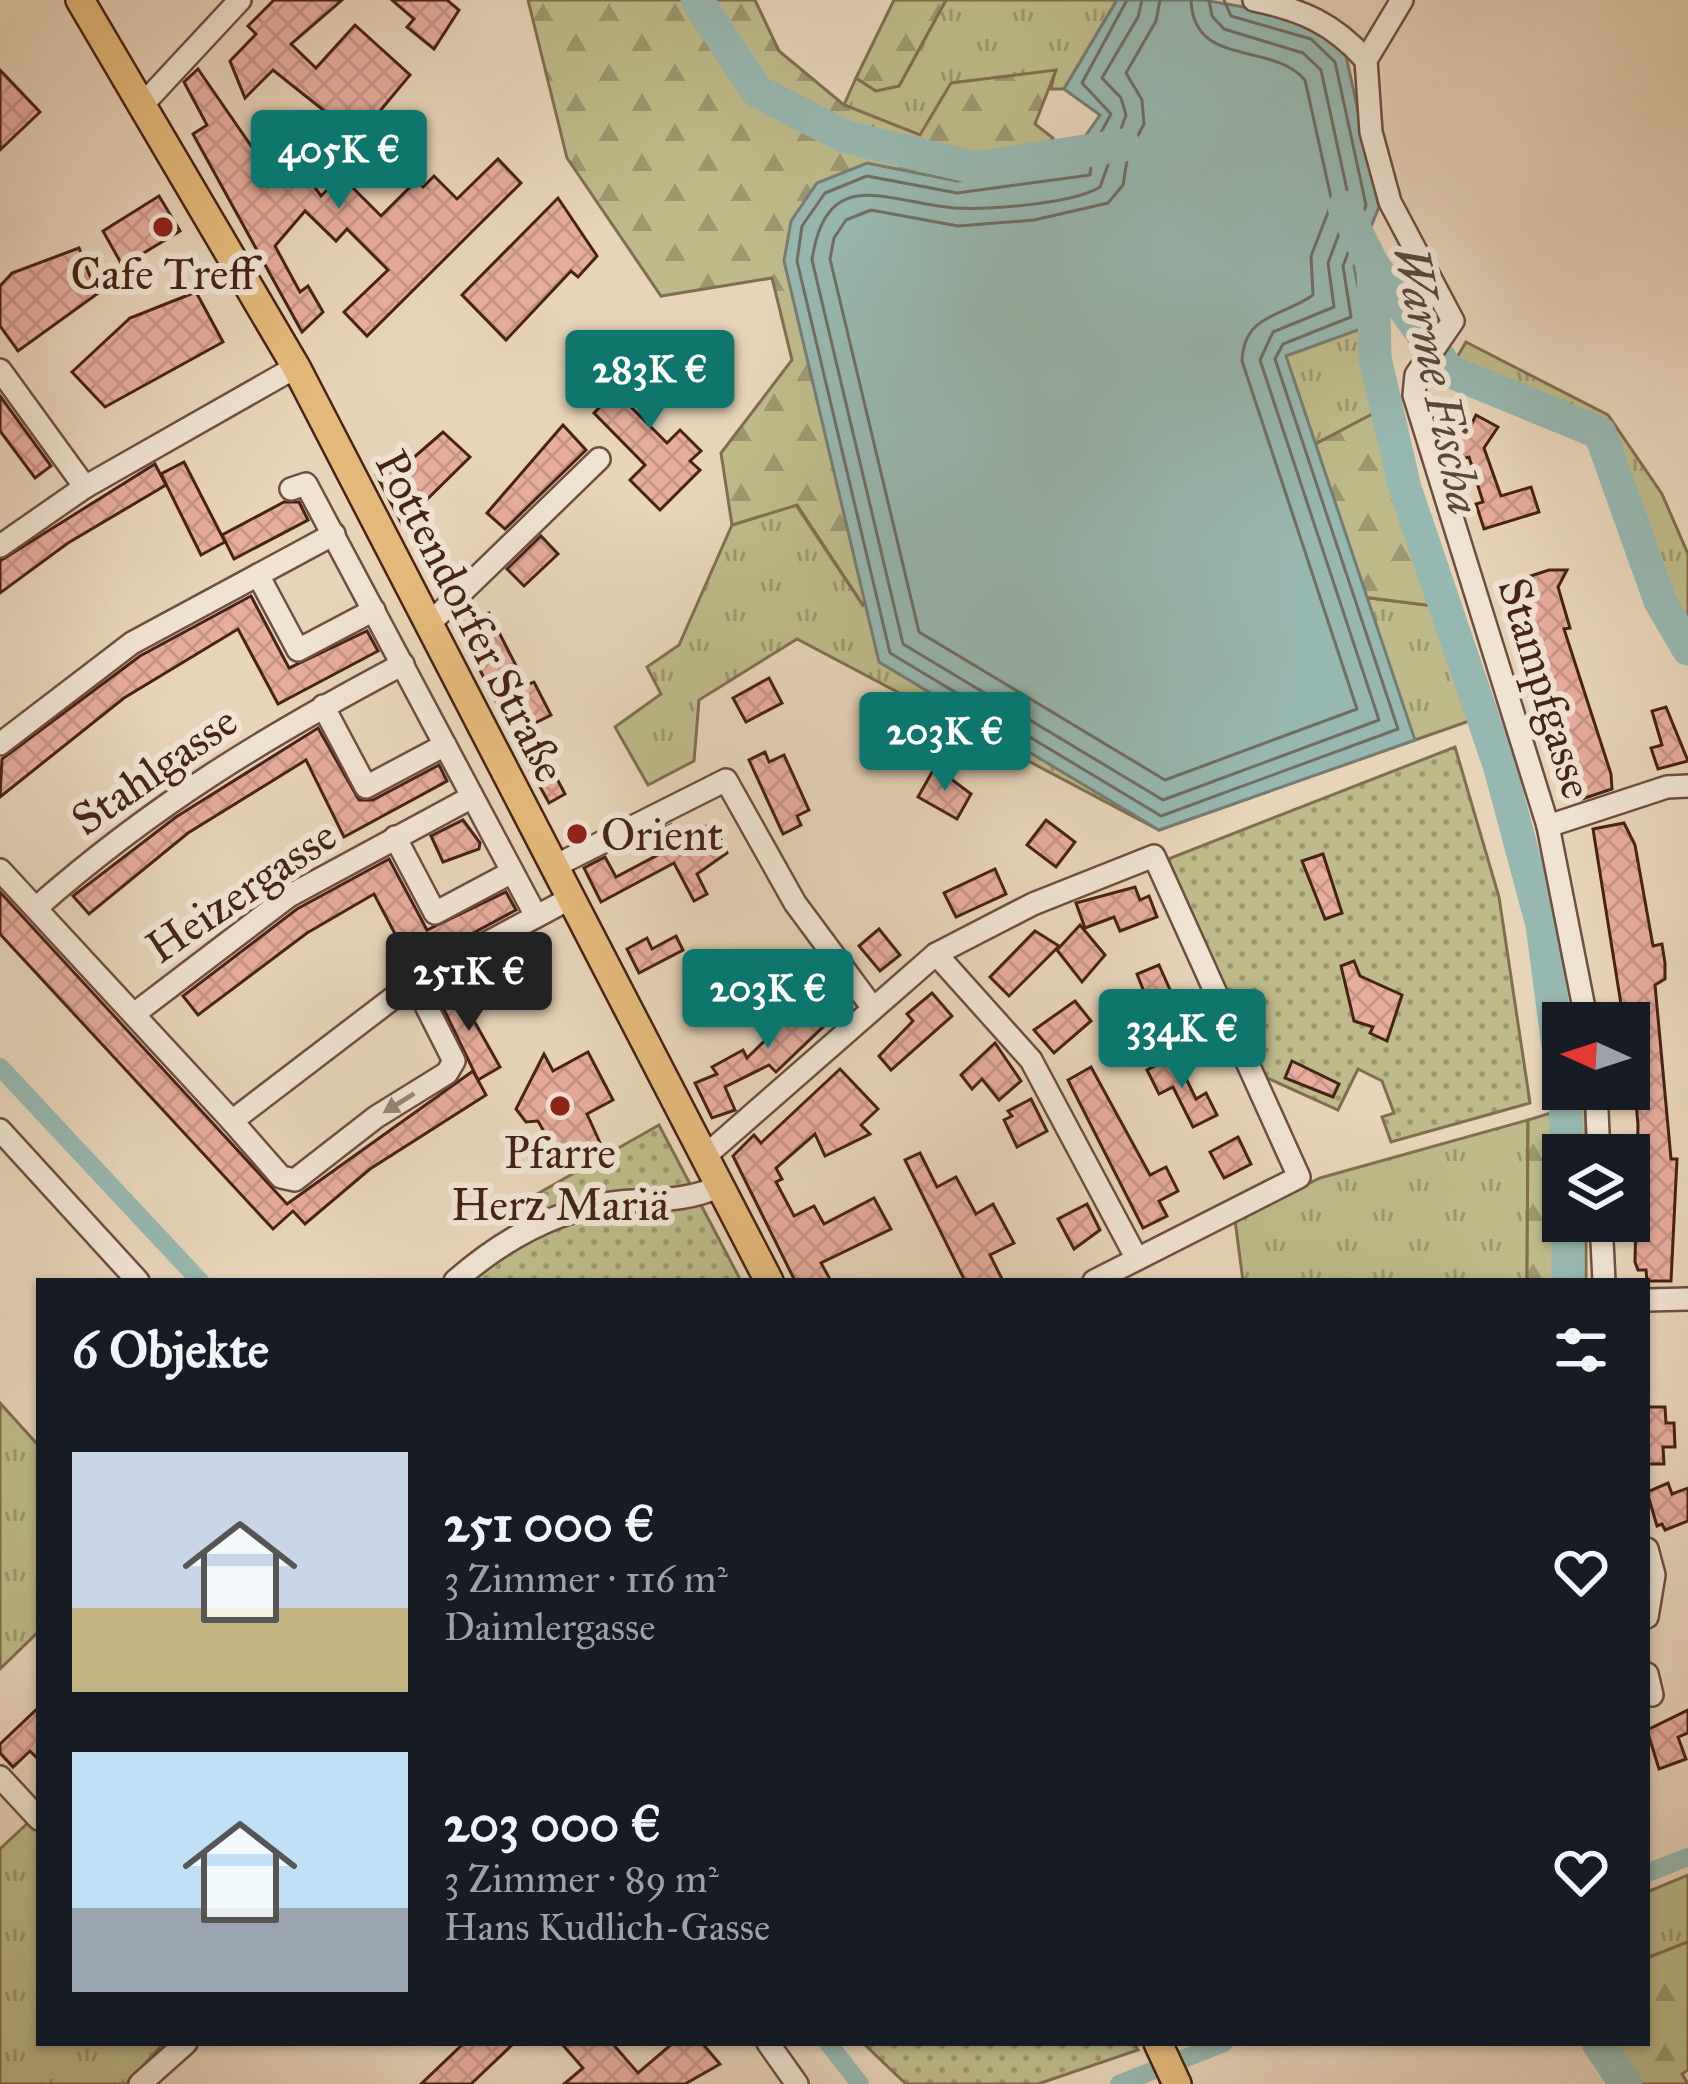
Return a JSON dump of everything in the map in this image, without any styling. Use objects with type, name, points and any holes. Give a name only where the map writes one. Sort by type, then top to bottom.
[{"type":"main road","name":"Pottendorfer Straße","points":[[80,0],[145,102],[296,367],[767,1278]]},
{"type":"main road","points":[[1160,2047],[1177,2084]]},
{"type":"street","points":[[145,102],[240,0]]},
{"type":"street","points":[[1254,0],[1310,14],[1342,32],[1366,60],[1402,0]]},
{"type":"street","name":"Stampfgasse","points":[[1366,60],[1371,132],[1390,202],[1448,328],[1416,375],[1414,395],[1548,826],[1583,1002]]},
{"type":"street","points":[[0,547],[85,487],[296,367]]},
{"type":"street","points":[[0,370],[85,487]]},
{"type":"street","points":[[428,625],[599,459]]},
{"type":"street","name":"Pottendorfer Straße","points":[[291,489],[306,484],[536,916]]},
{"type":"street","points":[[0,744],[132,644],[334,534]]},
{"type":"street","points":[[258,574],[298,650],[374,610]]},
{"type":"street","name":"Stahlgasse","points":[[36,908],[117,836],[190,785],[403,664]]},
{"type":"street","points":[[323,706],[366,787],[446,745]]},
{"type":"street","points":[[553,867],[726,780],[794,903],[872,1007]]},
{"type":"street","points":[[1548,826],[1667,787],[1688,786]]},
{"type":"street","name":"Heizergasse","points":[[134,1014],[290,896],[472,797]]},
{"type":"street","name":"Heizergasse","points":[[395,837],[435,913],[512,872]]},
{"type":"street","points":[[704,1156],[936,954],[1033,904],[1154,856],[1298,1177],[1100,1278]]},
{"type":"street","points":[[0,870],[281,1177],[295,1180],[376,1117],[447,1073],[454,1061],[414,982]]},
{"type":"street","points":[[232,1121],[414,982],[569,899]]},
{"type":"street","points":[[936,954],[1030,1060],[1137,1259]]},
{"type":"street","points":[[0,1130],[134,1278]]},
{"type":"street","points":[[458,1278],[491,1250],[535,1227],[616,1202],[674,1201],[720,1186]]},
{"type":"street","points":[[1602,1242],[1604,1278]]},
{"type":"street","points":[[1650,1300],[1688,1299]]},
{"type":"street","points":[[1650,1560],[1654,1575],[1650,1599]]},
{"type":"street","points":[[0,1778],[36,1816]]},
{"type":"street","points":[[140,2084],[183,2046]]},
{"type":"street","points":[[770,2046],[797,2084]]},
{"type":"green space","points":[[528,0],[755,0],[779,51],[844,105],[920,135],[951,83],[1056,70],[1035,124],[1053,138],[1027,176],[888,573],[863,605],[797,505],[732,525],[721,453],[792,360],[772,278],[661,296],[567,158]]},
{"type":"green space","points":[[894,0],[946,0],[899,86],[876,91],[856,78]]},
{"type":"green space","points":[[946,0],[1117,0],[1064,89],[1051,89],[1055,71],[921,136],[844,105],[856,78],[876,91],[899,86]]},
{"type":"green space","points":[[1221,145],[1354,267],[1382,409],[1285,460],[1354,596],[1434,606],[1472,720],[1159,830],[797,639],[699,700],[694,761],[648,785],[615,727],[661,694],[647,667],[679,645],[732,525],[796,505],[862,604],[888,574],[1026,176]]},
{"type":"green space","points":[[1466,342],[1608,415],[1662,494],[1688,554],[1688,649],[1660,601],[1600,433],[1449,371]]},
{"type":"green space","points":[[1382,409],[1393,483],[1434,606],[1355,596],[1285,460]]},
{"type":"green space","points":[[1455,747],[1499,897],[1530,1103],[1391,1142],[1382,1117],[1394,1113],[1382,1081],[1358,1069],[1338,1110],[1265,1077],[1168,859]]},
{"type":"green space","points":[[1560,1110],[1586,1110],[1586,1134],[1542,1134],[1542,1242],[1586,1242],[1586,1278],[1527,1278],[1528,1120]]},
{"type":"green space","points":[[1528,1120],[1527,1278],[1243,1278],[1235,1220],[1320,1178]]},
{"type":"green space","points":[[659,1125],[739,1278],[468,1278],[537,1232],[537,1194]]},
{"type":"green space","points":[[0,1403],[36,1443],[36,1634],[0,1669]]},
{"type":"green space","points":[[32,1819],[36,1823],[36,2046],[161,2046],[126,2084],[0,2084],[0,1849]]},
{"type":"green space","points":[[1688,1875],[1688,1942],[1650,1957],[1650,1891]]},
{"type":"green space","points":[[1688,1942],[1688,2070],[1682,2074],[1688,2084],[1639,2084],[1612,2046],[1650,2046],[1650,1957]]},
{"type":"green space","points":[[866,2046],[1136,2046],[1138,2050],[1038,2084],[906,2084]]},
{"type":"water","points":[[1117,0],[1204,0],[1249,8],[1318,29],[1346,56],[1379,207],[1354,267],[1366,327],[1286,356],[1415,740],[1159,830],[879,662],[784,261],[791,221],[817,183],[867,163],[957,181],[1083,166],[1079,145],[1100,115],[1064,89]]},
{"type":"building","points":[[274,0],[342,0],[291,44],[316,68],[355,25],[410,75],[349,148],[324,126],[332,117],[273,70],[245,98],[230,61],[256,34],[248,26]]},
{"type":"building","points":[[392,0],[447,0],[459,10],[434,49],[407,27],[414,19]]},
{"type":"building","points":[[198,69],[254,150],[276,130],[288,142],[297,131],[314,145],[298,164],[321,196],[341,176],[381,216],[416,181],[423,187],[434,176],[457,199],[498,159],[521,183],[367,336],[344,312],[388,270],[347,229],[336,241],[305,211],[275,246],[300,292],[308,286],[323,312],[302,332],[193,134],[207,125],[184,82]]},
{"type":"building","points":[[0,70],[40,112],[0,150]]},
{"type":"building","points":[[159,196],[180,231],[137,257],[141,264],[126,272],[103,231]]},
{"type":"building","points":[[558,198],[597,256],[578,277],[571,271],[506,340],[462,295]]},
{"type":"building","points":[[79,248],[97,294],[18,351],[0,326],[0,286],[12,273]]},
{"type":"building","points":[[196,292],[223,342],[105,407],[72,372],[130,318]]},
{"type":"building","points":[[654,341],[675,362],[630,406],[667,443],[680,430],[701,451],[690,461],[700,470],[660,510],[630,480],[645,465],[594,413],[632,374],[626,369]]},
{"type":"building","points":[[0,396],[51,466],[35,478],[0,431]]},
{"type":"building","points":[[1476,415],[1498,427],[1484,448],[1501,496],[1531,487],[1539,512],[1484,529],[1476,504],[1483,502],[1469,457],[1462,459],[1454,433],[1469,429]]},
{"type":"building","points":[[563,425],[586,450],[505,529],[487,513]]},
{"type":"building","points":[[443,432],[470,457],[402,524],[376,474],[401,460],[404,466]]},
{"type":"building","points":[[184,462],[225,542],[201,555],[161,474]]},
{"type":"building","points":[[155,464],[166,485],[68,543],[0,593],[0,561]]},
{"type":"building","points":[[284,502],[299,502],[308,520],[234,559],[222,535]]},
{"type":"building","points":[[541,536],[558,554],[524,586],[507,569]]},
{"type":"building","points":[[1549,570],[1567,570],[1558,587],[1570,628],[1564,629],[1611,774],[1612,789],[1579,800],[1546,709],[1512,582]]},
{"type":"building","points":[[251,596],[289,668],[367,631],[378,651],[278,704],[238,629],[124,698],[0,797],[2,759],[140,656]]},
{"type":"building","points":[[467,608],[474,621],[489,613],[526,685],[534,682],[551,715],[513,734],[454,620]]},
{"type":"building","points":[[769,678],[782,703],[746,722],[733,698]]},
{"type":"building","points":[[1666,707],[1688,761],[1658,769],[1651,748],[1662,745],[1652,711]]},
{"type":"building","points":[[318,728],[359,800],[373,800],[439,765],[447,781],[344,837],[306,760],[188,833],[89,914],[73,896],[176,817]]},
{"type":"building","points":[[765,752],[769,762],[784,755],[809,810],[797,816],[801,825],[783,834],[749,760]]},
{"type":"building","points":[[545,756],[565,794],[549,803],[528,765]]},
{"type":"building","points":[[935,767],[971,794],[957,819],[918,797]]},
{"type":"building","points":[[463,820],[480,843],[479,849],[443,862],[431,836]]},
{"type":"building","points":[[1046,820],[1075,842],[1056,867],[1027,845]]},
{"type":"building","points":[[713,823],[727,853],[697,874],[707,894],[694,901],[674,863],[601,902],[584,868],[605,857],[616,877],[667,850],[657,831],[671,825],[679,840]]},
{"type":"building","points":[[1624,823],[1635,845],[1653,946],[1662,944],[1665,963],[1665,979],[1655,985],[1671,1159],[1677,1159],[1671,1281],[1650,1281],[1646,1270],[1638,1270],[1635,1262],[1635,1242],[1650,1242],[1650,1134],[1638,1134],[1637,1110],[1650,1110],[1650,1002],[1621,1002],[1593,829]]},
{"type":"building","points":[[1323,854],[1342,913],[1325,919],[1302,861]]},
{"type":"building","points":[[389,859],[427,930],[506,892],[516,910],[412,966],[374,894],[307,933],[198,1015],[183,996],[297,909]]},
{"type":"building","points":[[995,869],[1006,894],[956,917],[944,893]]},
{"type":"building","points":[[1135,887],[1140,900],[1149,896],[1157,917],[1120,931],[1114,917],[1085,928],[1076,903]]},
{"type":"building","points":[[0,892],[287,1204],[473,1071],[486,1095],[370,1169],[305,1224],[293,1211],[273,1229],[0,934]]},
{"type":"building","points":[[1080,925],[1105,955],[1082,982],[1057,950]]},
{"type":"building","points":[[879,929],[900,955],[880,971],[859,946]]},
{"type":"building","points":[[1035,931],[1059,946],[1009,996],[990,977]]},
{"type":"building","points":[[676,936],[683,950],[639,973],[627,949],[647,938],[652,949]]},
{"type":"building","points":[[1354,961],[1360,976],[1402,995],[1387,1041],[1370,1033],[1373,1027],[1354,1021],[1341,966]]},
{"type":"building","points":[[1159,965],[1171,992],[1148,1002],[1137,974]]},
{"type":"building","points":[[822,985],[840,1004],[821,1022],[824,1026],[776,1072],[769,1065],[725,1087],[735,1110],[712,1118],[695,1083],[717,1074],[712,1067],[743,1050],[747,1058]]},
{"type":"building","points":[[455,987],[500,1067],[478,1080],[438,997]]},
{"type":"building","points":[[932,993],[952,1016],[891,1070],[879,1056],[913,1021],[907,1014]]},
{"type":"building","points":[[1075,1001],[1091,1021],[1054,1053],[1034,1030]]},
{"type":"building","points":[[1196,1002],[1209,1032],[1180,1044],[1167,1015]]},
{"type":"building","points":[[995,1043],[1021,1081],[999,1100],[982,1079],[972,1089],[961,1075]]},
{"type":"building","name":"Pfarre Herz Mariä","points":[[588,1052],[613,1100],[587,1114],[601,1145],[562,1163],[538,1121],[526,1122],[516,1109],[544,1054],[553,1071]]},
{"type":"building","points":[[1175,1056],[1196,1099],[1206,1093],[1217,1115],[1193,1127],[1173,1087],[1159,1094],[1147,1070]]},
{"type":"building","points":[[1292,1061],[1339,1084],[1333,1097],[1285,1078]]},
{"type":"building","points":[[1091,1067],[1150,1175],[1166,1167],[1178,1191],[1159,1201],[1167,1216],[1143,1228],[1068,1080]]},
{"type":"building","points":[[840,1069],[878,1109],[861,1125],[870,1134],[825,1156],[815,1134],[776,1168],[782,1179],[776,1182],[794,1216],[814,1206],[824,1224],[874,1198],[891,1229],[821,1263],[829,1278],[794,1278],[733,1156],[754,1135],[761,1143]]},
{"type":"building","points":[[1031,1099],[1047,1131],[1017,1147],[1004,1120],[1012,1116],[1008,1111]]},
{"type":"building","points":[[1238,1137],[1251,1164],[1224,1178],[1210,1152]]},
{"type":"building","points":[[920,1153],[937,1187],[956,1177],[976,1214],[993,1204],[1014,1243],[990,1255],[1002,1278],[964,1278],[905,1160]]},
{"type":"building","points":[[1087,1204],[1100,1230],[1074,1249],[1058,1219]]},
{"type":"building","points":[[1650,1407],[1665,1407],[1666,1423],[1674,1423],[1675,1447],[1663,1447],[1664,1464],[1650,1464]]},
{"type":"building","points":[[1668,1483],[1672,1494],[1688,1488],[1688,1521],[1665,1530],[1662,1524],[1657,1526],[1650,1491]]},
{"type":"building","points":[[36,1710],[36,1757],[30,1751],[13,1767],[0,1753],[0,1744]]},
{"type":"building","points":[[1688,1710],[1688,1733],[1678,1737],[1686,1759],[1659,1769],[1650,1729]]},
{"type":"building","points":[[461,2046],[511,2046],[471,2084],[421,2084]]},
{"type":"building","points":[[564,2046],[615,2046],[638,2073],[670,2046],[705,2046],[720,2064],[685,2084],[564,2084],[583,2068]]},
{"type":"waterway","name":"Warme Fischa","points":[[697,0],[757,91],[846,137],[976,168],[1124,145]]},
{"type":"waterway","name":"Warme Fischa","points":[[1344,207],[1373,265],[1375,358],[1405,488],[1500,768],[1542,925],[1552,1002]]},
{"type":"waterway","points":[[1373,265],[1449,371],[1600,433],[1660,601],[1688,649]]},
{"type":"waterway","points":[[0,1067],[197,1278]]},
{"type":"waterway","name":"Warme Fischa","points":[[1565,1110],[1567,1134]]},
{"type":"waterway","name":"Warme Fischa","points":[[1568,1242],[1568,1278]]},
{"type":"waterway","points":[[1650,1872],[1688,1857]]},
{"type":"waterway","points":[[830,2046],[860,2084]]},
{"type":"waterway","points":[[1119,2084],[1216,2046]]},
{"type":"waterway","name":"Warme Fischa","points":[[1600,2046],[1626,2084]]},
{"type":"place","name":"Cafe Treff","points":[[163,227]]},
{"type":"place","name":"Orient","points":[[577,834]]},
{"type":"place","name":"Pfarre Herz Mariä","points":[[560,1106]]}]
